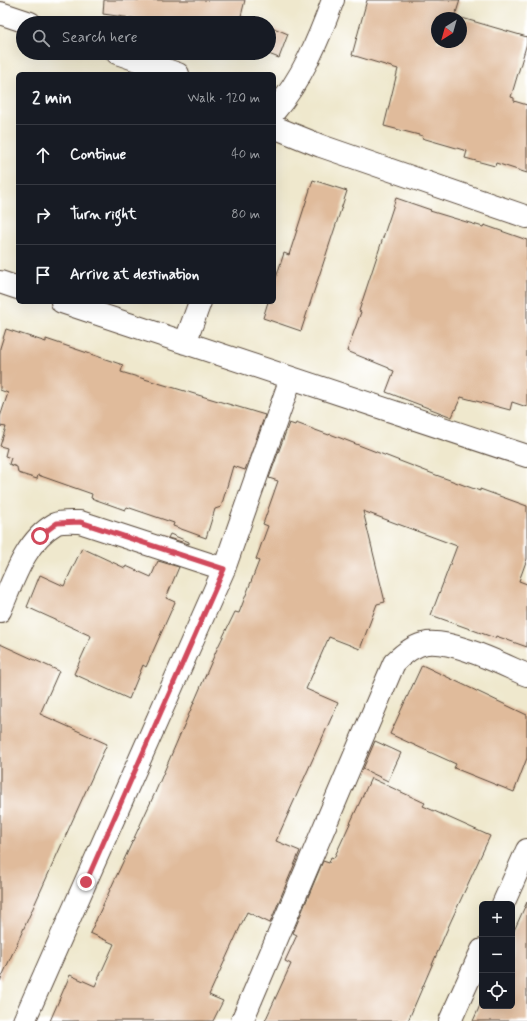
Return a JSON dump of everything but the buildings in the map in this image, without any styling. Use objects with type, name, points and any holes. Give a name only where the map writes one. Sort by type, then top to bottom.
[{"type":"street","points":[[276,110],[289,94],[315,49],[333,0]]},
{"type":"street","points":[[0,13],[16,18]]},
{"type":"street","points":[[137,60],[172,72]]},
{"type":"street","points":[[276,128],[321,146],[527,217]]},
{"type":"street","points":[[0,282],[16,287]]},
{"type":"street","points":[[68,304],[527,456]]},
{"type":"street","points":[[185,343],[199,304]]},
{"type":"street","points":[[24,1021],[224,569],[291,378]]},
{"type":"street","points":[[0,611],[22,560],[40,536],[57,523],[80,522],[224,569]]},
{"type":"street","points":[[242,1021],[394,664],[406,651],[426,643],[447,643],[527,675]]},
{"type":"street","points":[[504,901],[527,850]]},
{"type":"street","points":[[450,1021],[479,957]]},
{"type":"route","points":[[40,536],[57,523],[80,522],[224,569],[86,882]]}]
